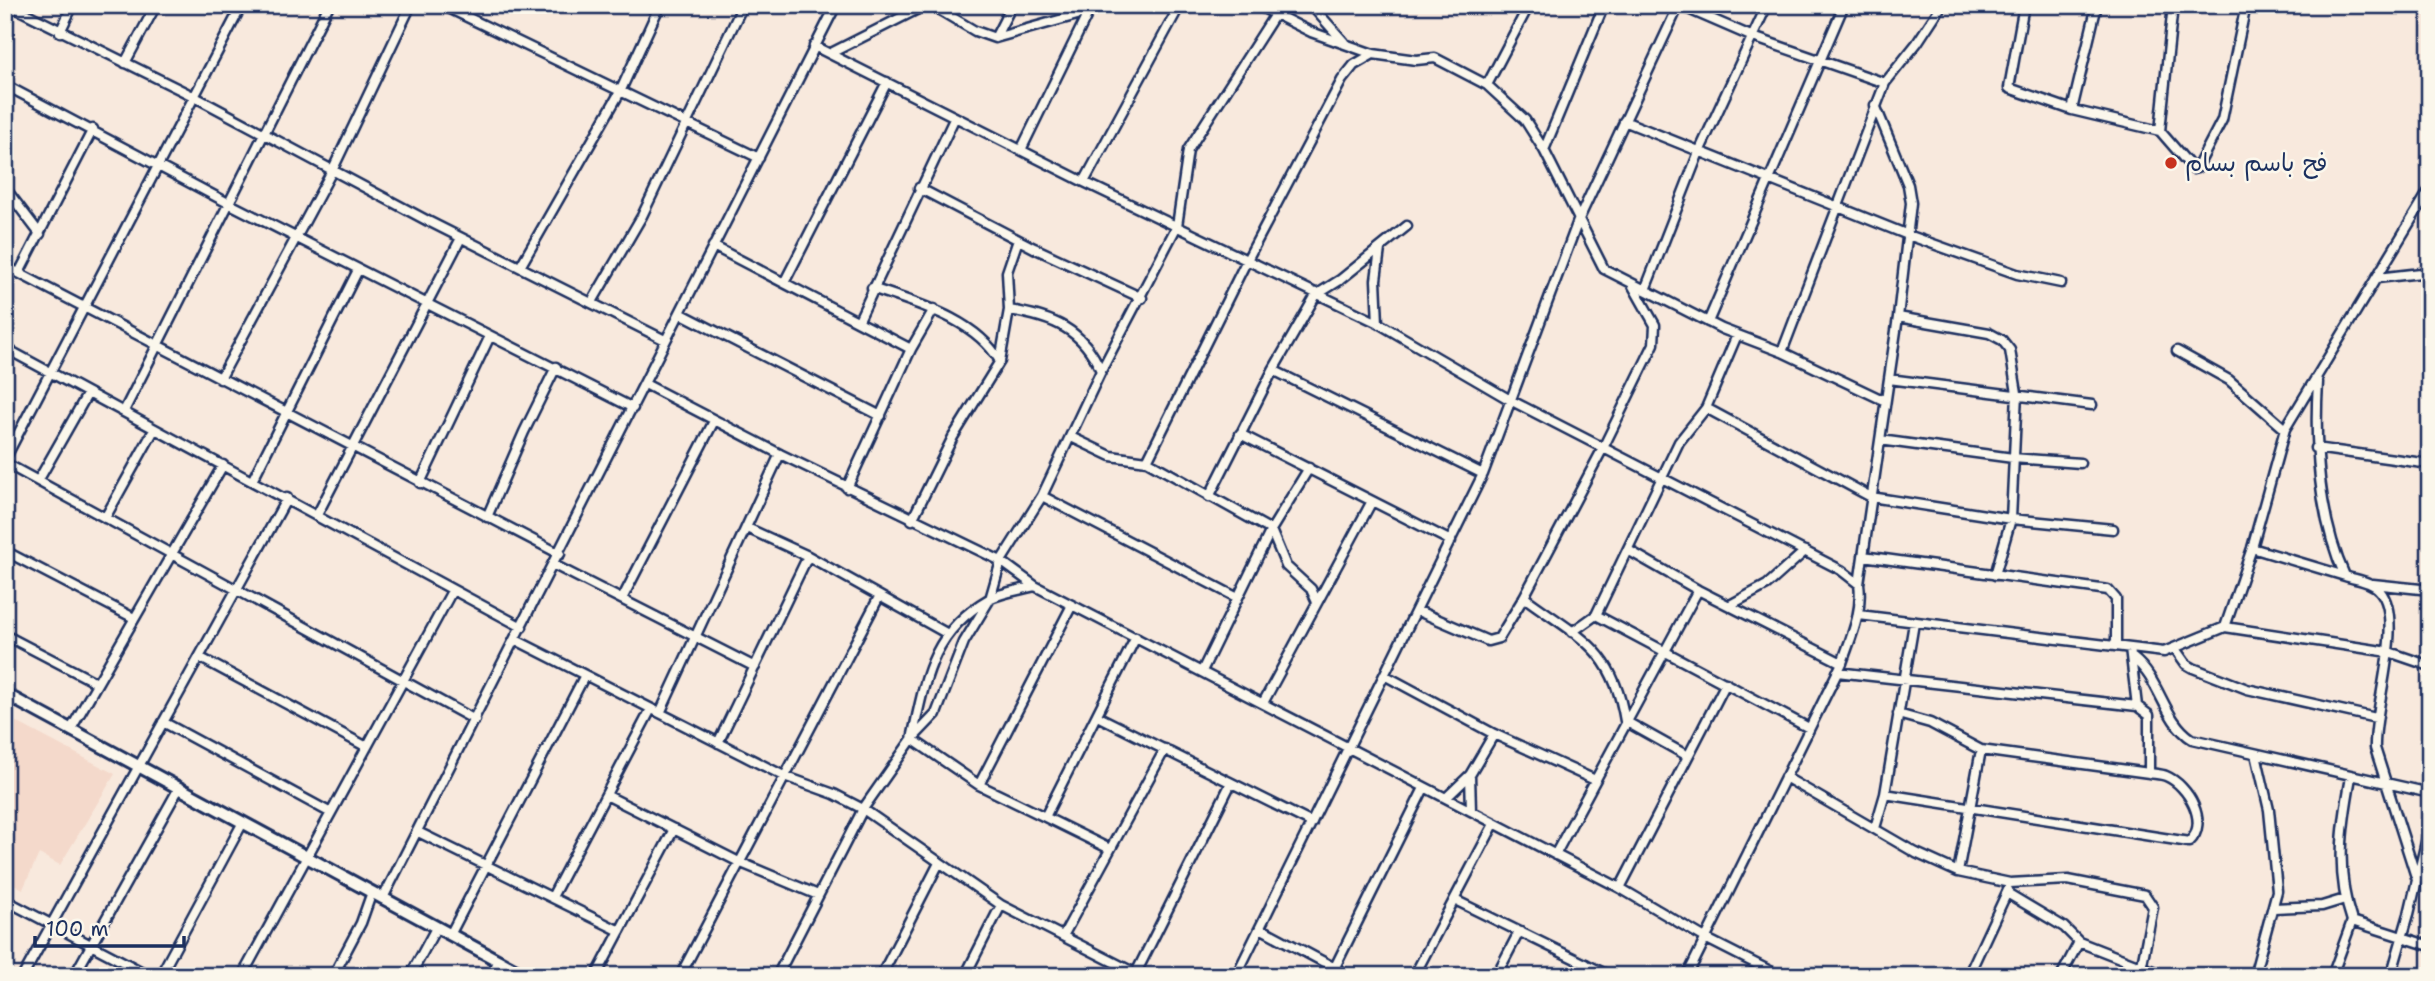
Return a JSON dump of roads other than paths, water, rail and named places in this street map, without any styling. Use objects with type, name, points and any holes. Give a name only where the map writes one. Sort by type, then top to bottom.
[{"type":"street","points":[[9,5],[195,97],[461,238],[666,340]]},
{"type":"street","points":[[60,32],[73,5]]},
{"type":"street","points":[[125,63],[156,5]]},
{"type":"street","points":[[242,5],[161,166],[5,461],[475,720]]},
{"type":"street","points":[[124,411],[329,5]]},
{"type":"street","points":[[220,379],[332,171],[411,5]]},
{"type":"street","points":[[442,5],[759,158]]},
{"type":"street","points":[[520,267],[620,92],[659,8],[646,5]]},
{"type":"street","points":[[592,302],[642,216],[743,5]]},
{"type":"street","points":[[383,898],[560,554],[835,5]]},
{"type":"street","points":[[831,53],[926,5]]},
{"type":"street","points":[[932,5],[975,31],[995,38],[1090,8]]},
{"type":"street","points":[[995,38],[1012,5]]},
{"type":"street","points":[[1084,182],[1180,5]]},
{"type":"street","points":[[1256,5],[1311,32],[1373,54],[1416,60],[1435,58],[1487,85],[1525,120],[1544,150],[1604,269],[1708,322],[1782,352],[1885,401]]},
{"type":"street","points":[[777,976],[863,809],[912,739],[936,714],[964,642],[990,599],[1001,561],[1042,496],[1101,371],[1142,298],[1177,226],[1188,150],[1281,5]]},
{"type":"street","points":[[1276,14],[1294,5]]},
{"type":"street","points":[[1311,5],[1346,44]]},
{"type":"street","points":[[1487,85],[1529,5]]},
{"type":"street","points":[[1544,150],[1604,5]]},
{"type":"street","points":[[1236,976],[1418,611],[1483,474],[1578,221],[1679,5],[1753,37],[1885,83]]},
{"type":"street","points":[[1645,290],[1699,152],[1767,5]]},
{"type":"street","points":[[1708,322],[1844,5]]},
{"type":"street","points":[[1782,352],[1885,83],[1917,43],[1942,5]]},
{"type":"street","points":[[2024,5],[2009,88],[2072,110],[2160,131],[2191,168],[2197,168],[2221,120],[2246,5]]},
{"type":"street","points":[[2072,110],[2096,5]]},
{"type":"street","points":[[2160,131],[2172,5]]},
{"type":"street","points":[[1021,150],[1090,8]]},
{"type":"street","points":[[814,46],[1084,182],[1378,323],[1511,401],[1805,551],[1841,570],[1859,584]]},
{"type":"street","points":[[1147,461],[1247,260],[1348,72],[1373,54]]},
{"type":"street","points":[[785,281],[887,82]]},
{"type":"street","points":[[5,85],[93,129],[230,204],[298,236],[358,270],[556,367],[633,408]]},
{"type":"street","points":[[1687,976],[1842,663],[1858,615],[1861,599],[1859,584],[1898,317],[1910,193],[1875,106]]},
{"type":"street","points":[[859,320],[919,188],[955,117]]},
{"type":"street","points":[[1623,121],[1908,235],[2017,274],[2061,283]]},
{"type":"street","points":[[19,273],[93,129]]},
{"type":"street","points":[[5,188],[40,234]]},
{"type":"street","points":[[919,188],[1018,240],[1142,298]]},
{"type":"street","points":[[2225,627],[2252,548],[2285,429],[2318,379],[2430,190]]},
{"type":"street","points":[[1209,498],[1273,370],[1316,295],[1407,226]]},
{"type":"street","points":[[317,515],[461,238]]},
{"type":"street","points":[[912,520],[958,427],[1000,361],[1009,310],[1007,272],[1018,240]]},
{"type":"street","points":[[713,246],[785,281],[911,349]]},
{"type":"street","points":[[1378,323],[1376,280],[1380,248]]},
{"type":"street","points":[[5,266],[155,347],[560,554]]},
{"type":"street","points":[[253,479],[358,270]]},
{"type":"street","points":[[2377,278],[2430,272]]},
{"type":"street","points":[[1418,611],[1493,641],[1524,597],[1603,448],[1656,336],[1646,304],[1633,286]]},
{"type":"street","points":[[873,288],[933,309],[983,338],[1000,361]]},
{"type":"street","points":[[847,488],[911,349],[933,309]]},
{"type":"street","points":[[1009,310],[1034,314],[1062,326],[1092,349],[1101,371]]},
{"type":"street","points":[[680,313],[881,416]]},
{"type":"street","points":[[1898,317],[1989,333],[2002,340],[2010,350],[2017,393],[2011,519],[1995,575]]},
{"type":"street","points":[[1572,632],[1596,615],[1662,476],[1685,433],[1706,408],[1737,335]]},
{"type":"street","points":[[419,483],[490,336]]},
{"type":"street","points":[[5,348],[155,430],[253,479],[452,591],[522,627]]},
{"type":"street","points":[[2177,351],[2229,380],[2285,429]]},
{"type":"street","points":[[488,517],[524,432],[556,367]]},
{"type":"street","points":[[1273,370],[1483,474]]},
{"type":"street","points":[[1889,379],[2017,393],[2092,405]]},
{"type":"street","points":[[2318,379],[2315,448],[2332,539],[2345,576]]},
{"type":"street","points":[[645,384],[847,488],[1001,561],[1035,586],[1620,888],[1707,939],[1780,976]]},
{"type":"street","points":[[38,481],[88,393]]},
{"type":"street","points":[[1706,408],[1871,497],[2011,519],[2113,528]]},
{"type":"street","points":[[622,599],[714,421]]},
{"type":"street","points":[[104,517],[155,430]]},
{"type":"street","points":[[1240,434],[1451,541]]},
{"type":"street","points":[[5,435],[14,440]]},
{"type":"street","points":[[1071,437],[1111,456],[1147,461],[1209,498],[1271,530],[1286,566],[1311,589],[1317,602]]},
{"type":"street","points":[[1880,440],[2013,458],[2080,463]]},
{"type":"street","points":[[2315,448],[2430,464]]},
{"type":"street","points":[[660,713],[780,454]]},
{"type":"street","points":[[71,729],[223,465]]},
{"type":"street","points":[[1202,671],[1271,530],[1309,468]]},
{"type":"street","points":[[1042,496],[1236,597]]},
{"type":"street","points":[[23,976],[287,498]]},
{"type":"street","points":[[1263,703],[1372,500]]},
{"type":"street","points":[[747,528],[808,556],[946,633]]},
{"type":"street","points":[[2252,548],[2374,584],[2430,590]]},
{"type":"street","points":[[1628,550],[1698,590],[1842,663]]},
{"type":"street","points":[[5,551],[134,618]]},
{"type":"street","points":[[1730,605],[1767,585],[1805,551]]},
{"type":"street","points":[[718,743],[808,556]]},
{"type":"street","points":[[1863,556],[2113,593],[2116,598],[2116,646]]},
{"type":"street","points":[[554,565],[755,667]]},
{"type":"street","points":[[2374,584],[2382,593],[2389,619],[2389,652],[2376,718],[2375,748],[2417,880]]},
{"type":"street","points":[[912,739],[925,677],[946,633],[990,599],[1035,586]]},
{"type":"street","points":[[1555,855],[1698,590]]},
{"type":"street","points":[[242,976],[452,591]]},
{"type":"street","points":[[680,976],[878,597]]},
{"type":"street","points":[[1524,597],[1606,661],[1616,679],[1625,721],[1686,755]]},
{"type":"street","points":[[979,785],[1072,605]]},
{"type":"street","points":[[1596,615],[1809,728]]},
{"type":"street","points":[[1858,615],[2164,652],[2176,650],[2225,627],[2389,652],[2430,666]]},
{"type":"street","points":[[1875,828],[1885,794],[1914,623]]},
{"type":"street","points":[[5,635],[97,683]]},
{"type":"street","points":[[1045,817],[1136,637]]},
{"type":"street","points":[[516,640],[784,776],[834,794],[863,809],[1001,905],[1138,975],[1231,783]]},
{"type":"street","points":[[2130,648],[2137,706]]},
{"type":"street","points":[[2176,650],[2186,664],[2193,668],[2247,690],[2376,718]]},
{"type":"street","points":[[199,657],[367,747]]},
{"type":"street","points":[[2133,658],[2153,678],[2182,733],[2192,739],[2336,770],[2387,786],[2430,793]]},
{"type":"street","points":[[1837,672],[2137,706],[2149,715],[2149,773]]},
{"type":"street","points":[[450,935],[585,675]]},
{"type":"street","points":[[1386,676],[1494,734],[1595,780]]},
{"type":"street","points":[[1620,888],[1686,755],[1726,683]]},
{"type":"street","points":[[5,694],[527,976]]},
{"type":"street","points":[[552,897],[651,709]]},
{"type":"street","points":[[1885,794],[2189,842],[2197,824],[2197,811],[2191,800],[2166,776],[1981,750],[1930,723],[1898,714]]},
{"type":"street","points":[[1097,716],[1312,823]]},
{"type":"street","points":[[163,722],[331,813]]},
{"type":"street","points":[[1446,798],[1470,775],[1494,734]]},
{"type":"street","points":[[912,739],[979,785],[1110,849]]},
{"type":"street","points":[[1063,936],[1165,749]]},
{"type":"street","points":[[1958,872],[1981,750]]},
{"type":"street","points":[[2254,976],[2277,891],[2274,849],[2262,768],[2256,754]]},
{"type":"street","points":[[1470,775],[1471,811]]},
{"type":"street","points":[[1784,776],[1916,853],[1958,872],[2010,883],[2068,880],[2145,895],[2153,907],[2142,964]]},
{"type":"street","points":[[2332,976],[2352,921],[2344,899],[2341,851],[2351,776]]},
{"type":"street","points":[[74,976],[179,788]]},
{"type":"street","points":[[1335,967],[1423,788]]},
{"type":"street","points":[[606,795],[739,862],[818,895]]},
{"type":"street","points":[[160,976],[242,824]]},
{"type":"street","points":[[1413,976],[1494,824]]},
{"type":"street","points":[[2391,976],[2430,825]]},
{"type":"street","points":[[596,976],[674,829]]},
{"type":"street","points":[[418,832],[620,931]]},
{"type":"street","points":[[881,976],[939,863]]},
{"type":"street","points":[[2420,863],[2430,866]]},
{"type":"street","points":[[1968,976],[2010,883]]},
{"type":"street","points":[[351,976],[335,972],[361,923],[372,892]]},
{"type":"street","points":[[2007,893],[2064,927],[2079,942],[2142,964],[2150,973],[2166,976]]},
{"type":"street","points":[[2274,908],[2322,906],[2344,899]]},
{"type":"street","points":[[5,900],[150,976]]},
{"type":"street","points":[[1455,900],[1610,976]]},
{"type":"street","points":[[965,976],[1001,905]]},
{"type":"street","points":[[2352,921],[2401,939],[2430,946]]},
{"type":"street","points":[[410,976],[436,928]]},
{"type":"street","points":[[1260,928],[1350,976]]},
{"type":"street","points":[[1496,976],[1518,932]]},
{"type":"street","points":[[2061,976],[2079,942]]},
{"type":"street","points":[[491,976],[499,960]]},
{"type":"street","points":[[1580,976],[1586,964]]},
{"type":"waterway","points":[[471,976],[473,969]]},
{"type":"place","name":"فح باسم بسام","points":[[2171,163]]}]
